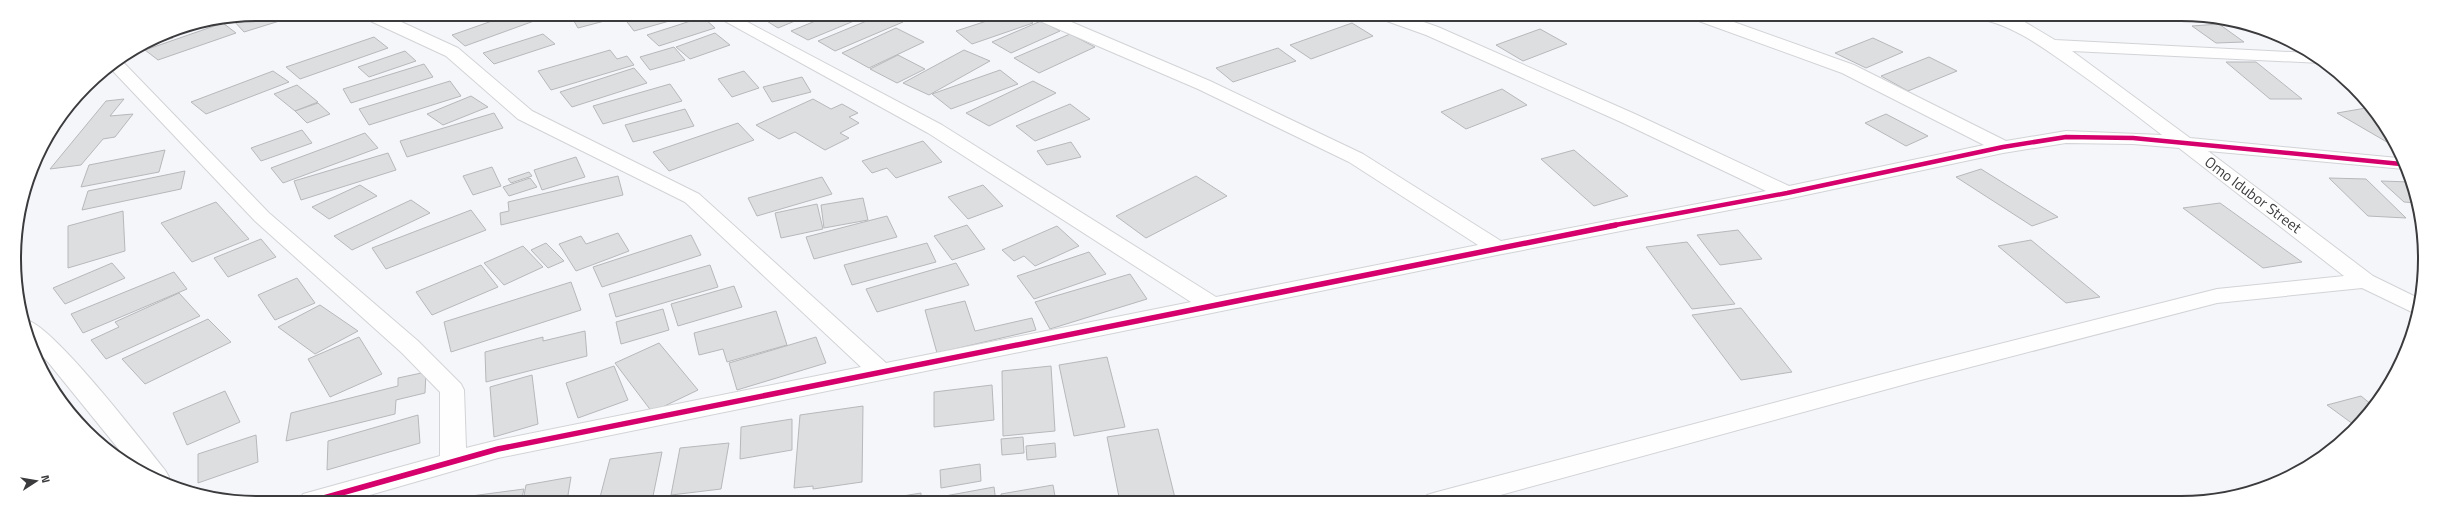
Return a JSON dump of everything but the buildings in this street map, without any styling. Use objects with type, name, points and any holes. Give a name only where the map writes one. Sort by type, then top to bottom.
[{"type":"street","points":[[385,21],[452,52],[525,115],[692,198],[881,372]]},
{"type":"street","points":[[733,21],[935,129],[1212,305]]},
{"type":"street","points":[[1055,21],[1204,85],[1356,158],[1497,248]]},
{"type":"street","points":[[1404,21],[1432,31],[1628,118],[1787,192]]},
{"type":"street","points":[[1716,21],[1848,69],[2003,147]]},
{"type":"street","name":"Omo Idubor Street","points":[[2012,21],[2033,33],[2106,83],[2365,281],[2413,305]]},
{"type":"street","points":[[2050,45],[2308,59]]},
{"type":"street","points":[[118,67],[262,218],[410,347],[452,390],[453,461]]},
{"type":"street","points":[[330,496],[498,448],[1497,248],[1787,192],[2003,147],[2066,137],[2183,142],[2398,164]]},
{"type":"street","points":[[1459,496],[1924,371],[2217,296],[2365,281]]},
{"type":"street","points":[[34,335],[56,356],[151,471]]},
{"type":"cycle path","points":[[331,496],[498,449],[1497,248],[1787,193],[2003,147],[2066,137],[2133,138],[2398,164]]}]
